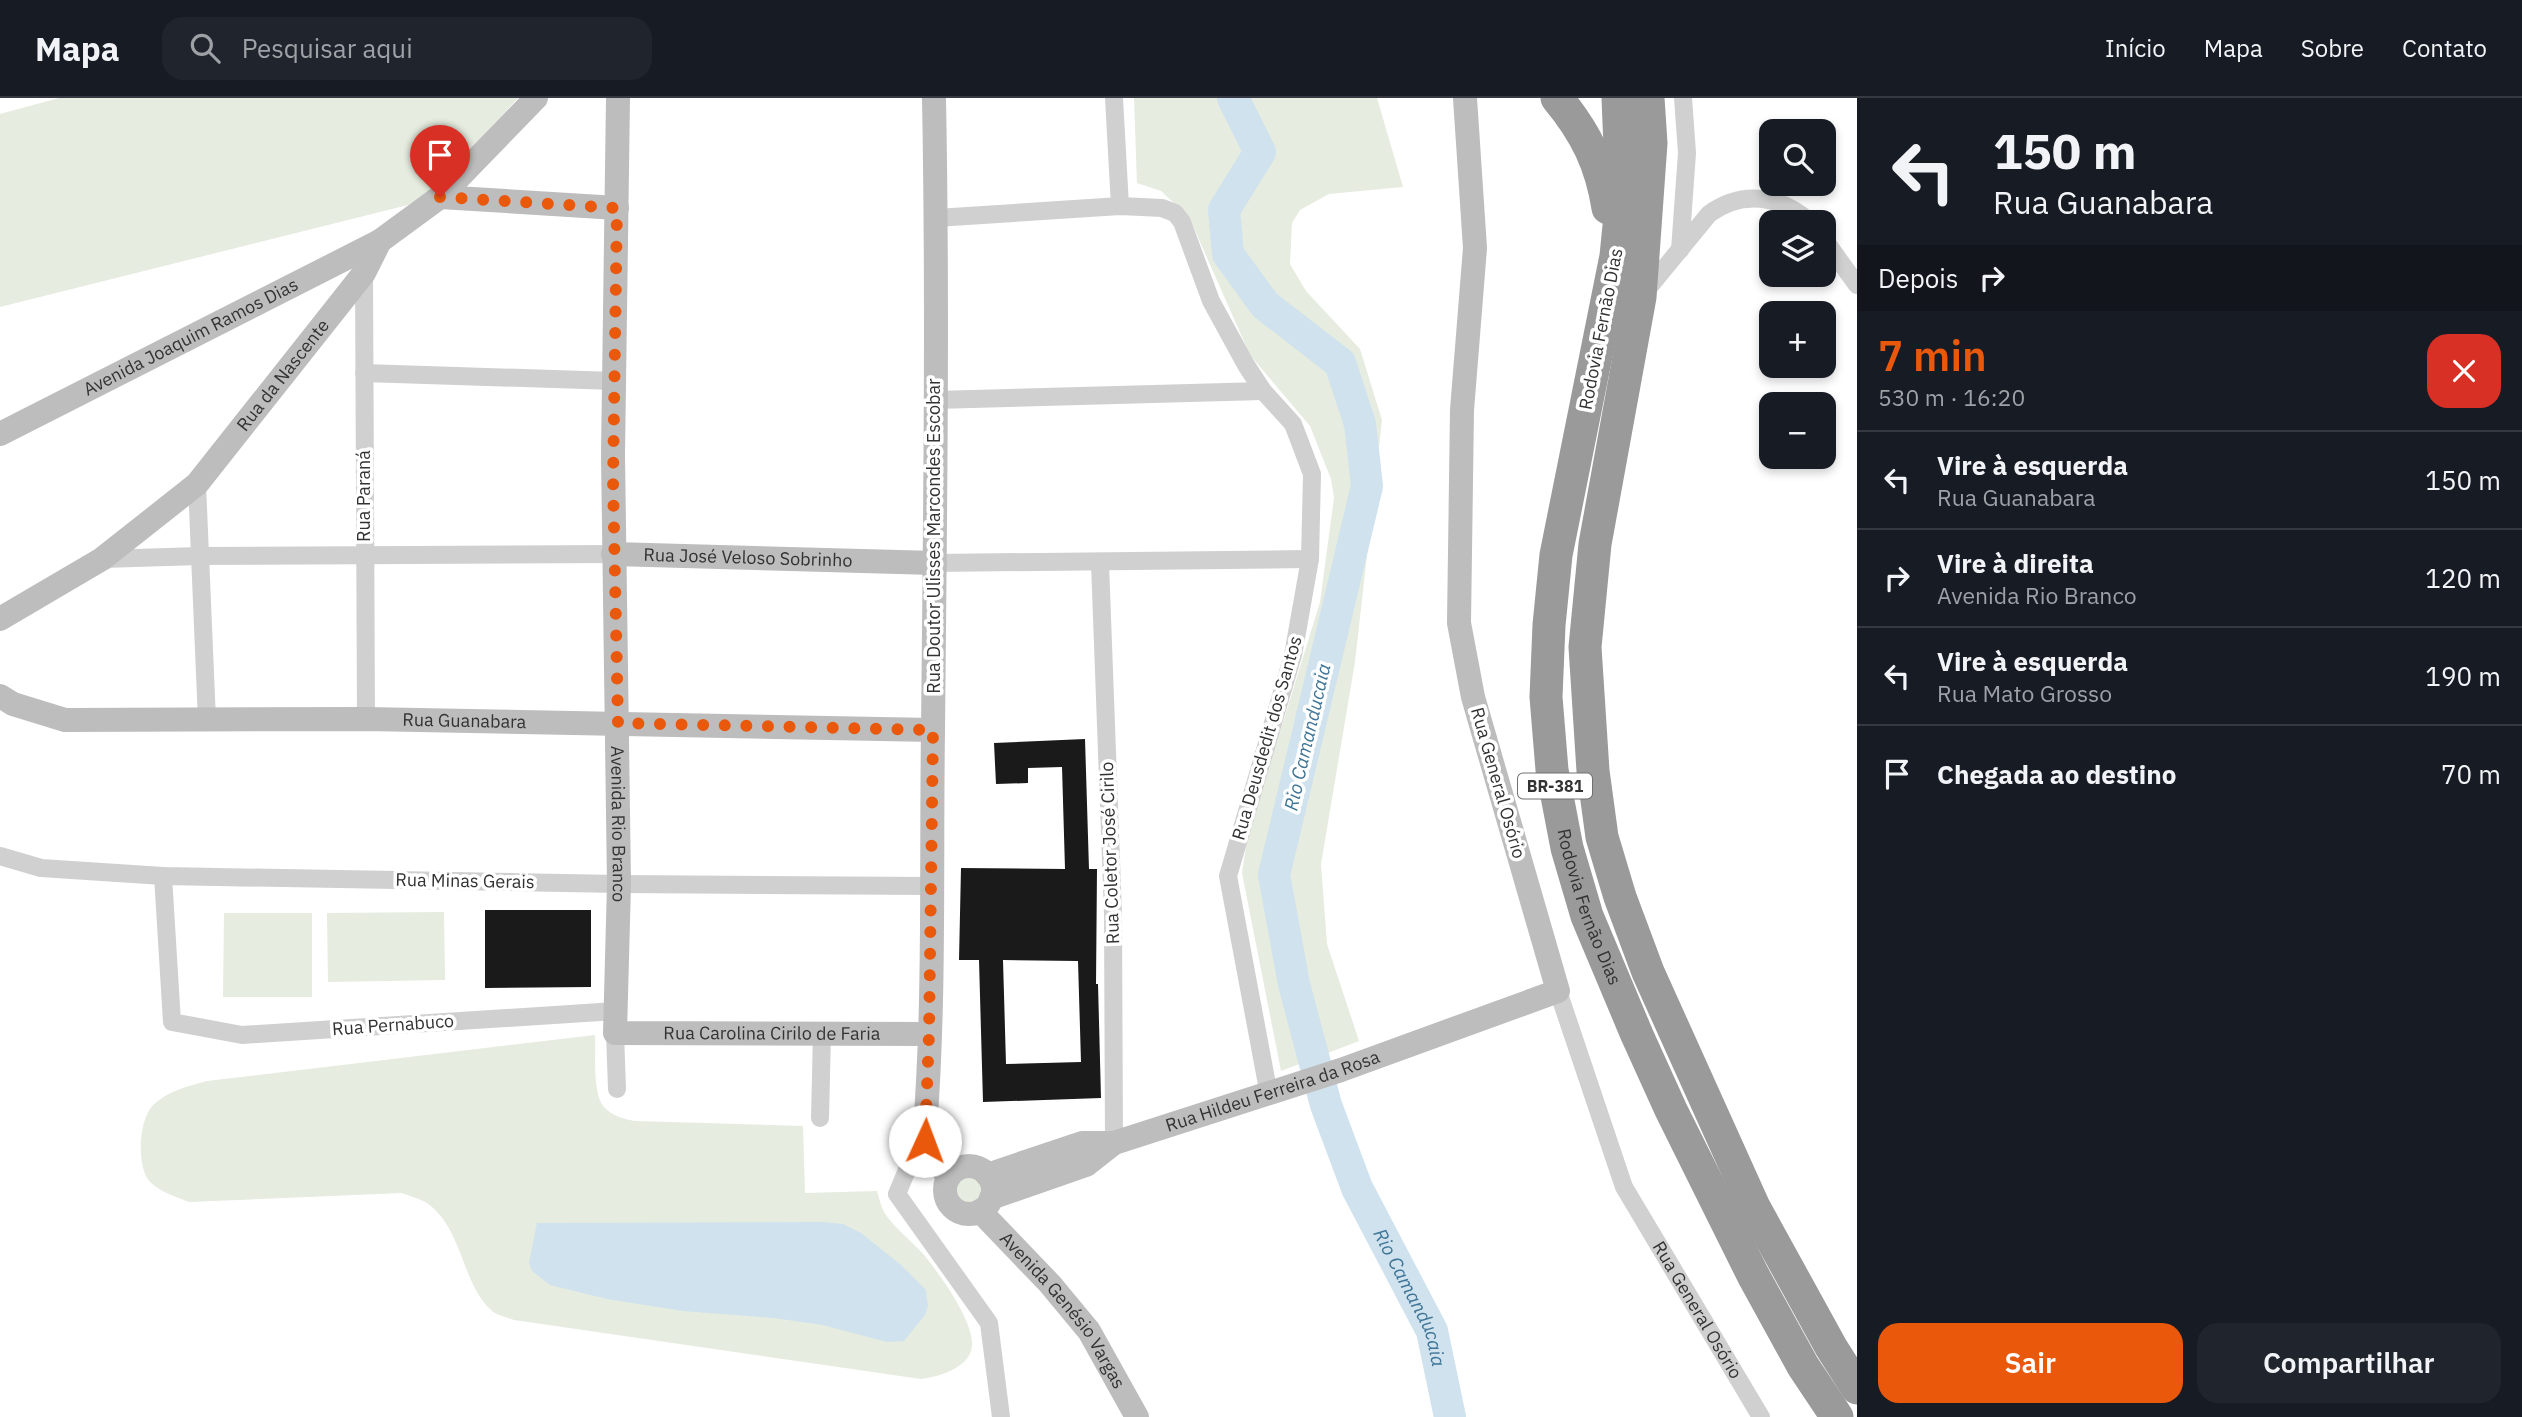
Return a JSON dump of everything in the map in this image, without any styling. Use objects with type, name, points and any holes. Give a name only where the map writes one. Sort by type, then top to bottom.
[{"type":"highway","points":[[1557,98],[1574,118],[1593,150],[1604,186],[1616,256]]},
{"type":"highway","name":"Rodovia Fernão Dias","points":[[1618,98],[1622,196],[1616,256],[1556,555],[1549,625],[1546,697],[1555,783],[1567,848],[1587,916],[1637,1035],[1753,1275],[1802,1366],[1837,1417]]},
{"type":"highway","name":"Rodovia Fernão Dias","points":[[1648,98],[1651,143],[1640,297],[1595,544],[1586,647],[1593,771],[1602,837],[1620,897],[1648,972],[1754,1207],[1831,1347],[1857,1388]]},
{"type":"street","name":"Rua da Nascente","points":[[0,619],[102,559],[197,484],[364,273],[380,241],[440,197],[536,98]]},
{"type":"street","name":"Avenida Rio Branco","points":[[617,1089],[615,1022],[619,884],[618,723],[613,554],[618,98]]},
{"type":"street","name":"Rua Doutor Ulisses Marcondes Escobar","points":[[934,98],[935,564],[929,1034],[925,1141],[942,1168],[945,1191],[951,1206],[964,1214],[986,1195]]},
{"type":"street","points":[[936,218],[1120,206],[1114,98]]},
{"type":"street","name":"Rua General Osório","points":[[1465,98],[1475,248],[1462,410],[1459,623],[1473,697],[1558,991],[1624,1187],[1761,1417]]},
{"type":"street","points":[[1679,250],[1687,153],[1683,98]]},
{"type":"street","points":[[440,197],[617,208]]},
{"type":"street","points":[[1640,297],[1709,214],[1722,204],[1748,197],[1780,202],[1796,210]]},
{"type":"street","name":"Rua Deusdedit dos Santos","points":[[1120,206],[1162,208],[1175,213],[1182,222],[1211,301],[1263,391],[1293,424],[1311,474],[1310,559],[1293,655],[1228,876],[1269,1095]]},
{"type":"street","name":"Avenida Joaquim Ramos Dias","points":[[0,433],[380,241]]},
{"type":"street","points":[[1836,256],[1857,285]]},
{"type":"street","name":"Rua Paraná","points":[[364,273],[366,719]]},
{"type":"street","points":[[364,373],[615,381]]},
{"type":"street","points":[[935,400],[1263,391]]},
{"type":"street","points":[[197,484],[207,721]]},
{"type":"street","name":"Rua José Veloso Sobrinho","points":[[102,559],[613,554],[935,564],[1310,559]]},
{"type":"street","name":"Rua Coletor José Cirilo","points":[[1100,563],[1113,914],[1114,1143]]},
{"type":"street","name":"Rua Guanabara","points":[[0,696],[13,704],[65,720],[366,719],[933,730]]},
{"type":"street","name":"Rua Minas Gerais","points":[[0,856],[41,868],[163,876],[931,886]]},
{"type":"street","name":"Rua Pernabuco","points":[[163,876],[172,1022],[242,1035],[615,1022]]},
{"type":"street","name":"Rua Hildeu Ferreira da Rosa","points":[[986,1195],[1086,1165],[1114,1143],[1269,1095],[1558,991]]},
{"type":"street","name":"Rua Carolina Cirilo de Faria","points":[[615,1022],[822,1033],[929,1034]]},
{"type":"street","points":[[820,1118],[822,1033]]},
{"type":"street","points":[[986,1195],[977,1168],[970,1166],[907,1170],[897,1194],[989,1322],[1001,1417]]},
{"type":"street","name":"Avenida Genésio Vargas","points":[[986,1195],[1050,1284],[1089,1331],[1137,1417]]},
{"type":"shaded area","points":[[59,98],[518,98],[434,188],[408,205],[0,307],[0,114]]},
{"type":"shaded area","points":[[1134,98],[1377,98],[1403,187],[1329,194],[1300,210],[1292,223],[1290,264],[1306,291],[1360,349],[1382,420],[1355,662],[1321,864],[1327,944],[1359,1041],[1281,1071],[1242,873],[1250,819],[1320,602],[1334,498],[1331,479],[1310,426],[1250,355],[1189,217],[1161,191],[1137,183]]},
{"type":"shaded area","points":[[444,912],[445,980],[328,982],[327,913]]},
{"type":"shaded area","points":[[224,913],[312,913],[312,997],[223,997]]},
{"type":"shaded area","points":[[595,1035],[595,1072],[600,1101],[618,1117],[635,1121],[803,1126],[805,1193],[877,1191],[884,1212],[925,1256],[962,1312],[968,1324],[972,1346],[966,1360],[952,1370],[921,1379],[514,1320],[495,1313],[480,1297],[448,1227],[439,1214],[418,1199],[402,1193],[189,1202],[155,1186],[144,1170],[141,1140],[148,1112],[165,1096],[193,1085],[207,1081]]},
{"type":"shaded area","points":[[968,1175],[979,1180],[984,1191],[979,1202],[968,1207],[957,1202],[952,1191],[957,1180]]},
{"type":"water","points":[[537,1223],[843,1224],[861,1233],[901,1265],[926,1290],[928,1306],[925,1315],[904,1341],[887,1342],[823,1325],[774,1318],[683,1311],[607,1299],[550,1285],[532,1271],[529,1263]]},
{"type":"building","points":[[1085,739],[1089,869],[1097,869],[1096,984],[1101,1098],[983,1102],[979,960],[959,960],[961,868],[1065,869],[1062,767],[1028,768],[1028,783],[996,784],[994,743]],"holes":[[[1003,960],[1078,961],[1081,1062],[1006,1064]]]},
{"type":"building","points":[[485,910],[591,910],[591,987],[485,988]]},
{"type":"waterway","name":"Rio Camanducaia","points":[[1233,98],[1260,152],[1224,210],[1228,254],[1265,305],[1340,363],[1360,424],[1367,486],[1274,875],[1294,984],[1326,1105],[1357,1188],[1432,1331],[1450,1417]]},
{"type":"route","points":[[440,197],[617,208],[613,554],[618,723],[933,730],[925,1141]]}]
